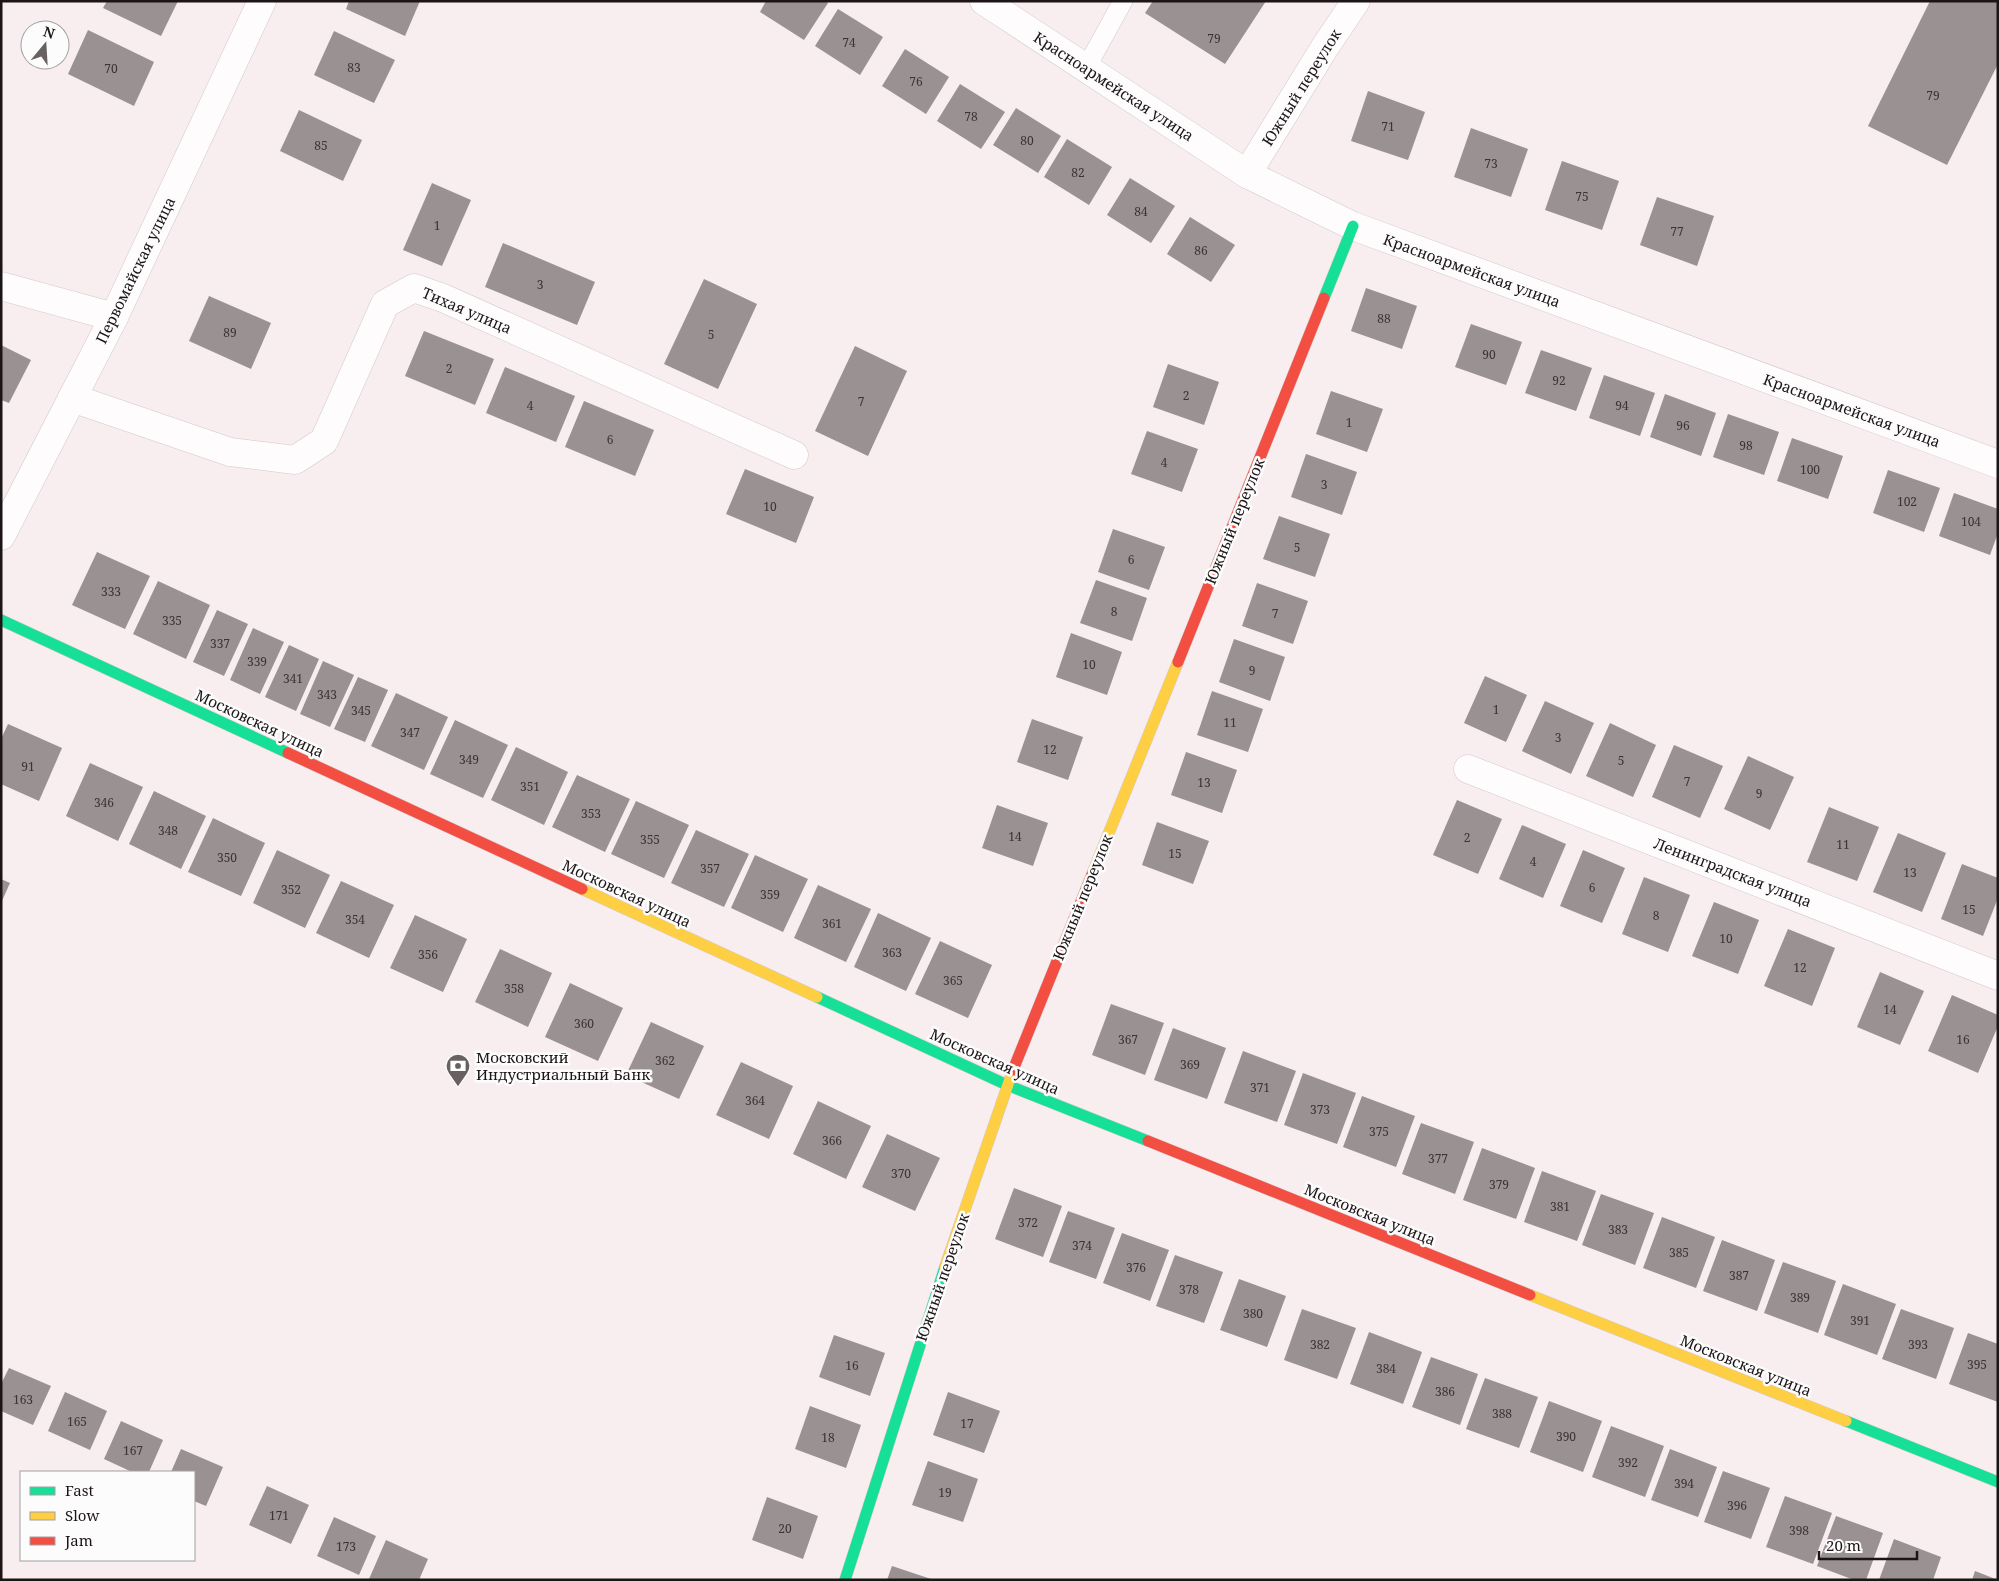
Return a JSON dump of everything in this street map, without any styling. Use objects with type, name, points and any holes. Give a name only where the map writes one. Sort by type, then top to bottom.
[{"type":"street","name":"Первомайская улица","points":[[1,536],[114,316],[262,1]]},
{"type":"street","name":"Красноармейская улица","points":[[984,1],[1247,174],[1353,226],[1998,464]]},
{"type":"street","name":"Южный переулок","points":[[1247,174],[1325,47],[1356,1]]},
{"type":"street","name":"Южный переулок","points":[[845,1580],[922,1335],[1007,1085],[1353,226]]},
{"type":"street","points":[[1,286],[114,316]]},
{"type":"street","name":"Тихая улица","points":[[72,398],[230,452],[295,460],[324,441],[385,304],[414,288],[443,298],[794,455]]},
{"type":"street","name":"Московская улица","points":[[1,620],[1007,1085],[1998,1482]]},
{"type":"street","name":"Ленинградская улица","points":[[1468,769],[1998,976]]},
{"type":"lane","points":[[1086,68],[1123,1]]},
{"type":"building","points":[[107,1],[178,1],[161,36],[103,8]]},
{"type":"building","points":[[349,1],[420,1],[405,36],[346,9]]},
{"type":"building","points":[[766,1],[825,1],[828,3],[804,40],[760,12]]},
{"type":"building","points":[[1153,1],[1266,1],[1225,64],[1145,13]]},
{"type":"building","points":[[1930,1],[1998,1],[1998,64],[1947,165],[1868,126]]},
{"type":"building","points":[[838,9],[883,37],[860,75],[815,46]]},
{"type":"building","points":[[88,30],[154,62],[134,106],[68,74]]},
{"type":"building","points":[[334,31],[395,60],[374,103],[314,75]]},
{"type":"building","points":[[905,49],[949,77],[926,114],[882,86]]},
{"type":"building","points":[[960,84],[1005,112],[981,149],[937,121]]},
{"type":"building","points":[[1368,91],[1425,112],[1408,160],[1351,141]]},
{"type":"building","points":[[1016,108],[1061,136],[1038,173],[993,145]]},
{"type":"building","points":[[299,110],[362,140],[343,181],[280,151]]},
{"type":"building","points":[[1471,128],[1528,149],[1511,197],[1454,177]]},
{"type":"building","points":[[1067,139],[1112,167],[1089,205],[1044,177]]},
{"type":"building","points":[[1562,161],[1619,181],[1602,230],[1545,210]]},
{"type":"building","points":[[1130,178],[1175,206],[1151,243],[1107,215]]},
{"type":"building","points":[[432,183],[471,200],[442,266],[403,250]]},
{"type":"building","points":[[1657,197],[1714,216],[1697,266],[1640,245]]},
{"type":"building","points":[[1190,217],[1235,245],[1211,282],[1167,254]]},
{"type":"building","points":[[503,243],[595,282],[577,325],[485,287]]},
{"type":"building","points":[[704,279],[757,304],[718,389],[664,364]]},
{"type":"building","points":[[1366,288],[1417,306],[1402,349],[1351,331]]},
{"type":"building","points":[[209,296],[271,323],[251,369],[189,341]]},
{"type":"building","points":[[1471,324],[1522,342],[1506,385],[1455,367]]},
{"type":"building","points":[[424,331],[494,359],[475,405],[405,376]]},
{"type":"building","points":[[1,345],[31,360],[9,403],[1,400]]},
{"type":"building","points":[[855,346],[907,371],[868,456],[815,431]]},
{"type":"building","points":[[1541,350],[1592,368],[1576,411],[1525,393]]},
{"type":"building","points":[[1168,364],[1219,382],[1204,425],[1153,407]]},
{"type":"building","points":[[505,367],[575,396],[556,442],[486,413]]},
{"type":"building","points":[[1604,375],[1655,393],[1640,436],[1589,418]]},
{"type":"building","points":[[1331,391],[1383,409],[1367,452],[1316,434]]},
{"type":"building","points":[[1665,394],[1716,413],[1701,456],[1650,437]]},
{"type":"building","points":[[584,401],[654,430],[635,476],[565,447]]},
{"type":"building","points":[[1728,414],[1779,432],[1764,475],[1713,457]]},
{"type":"building","points":[[1147,431],[1198,449],[1182,492],[1131,474]]},
{"type":"building","points":[[1792,438],[1843,456],[1828,499],[1777,481]]},
{"type":"building","points":[[1306,454],[1357,472],[1342,515],[1291,497]]},
{"type":"building","points":[[745,469],[814,497],[796,543],[726,514]]},
{"type":"building","points":[[1888,470],[1940,488],[1924,532],[1873,513]]},
{"type":"building","points":[[1954,493],[1998,509],[1998,533],[1990,555],[1939,536]]},
{"type":"building","points":[[1279,516],[1330,534],[1315,577],[1263,559]]},
{"type":"building","points":[[1113,529],[1165,547],[1149,590],[1098,572]]},
{"type":"building","points":[[97,552],[150,576],[125,629],[72,605]]},
{"type":"building","points":[[1096,580],[1147,598],[1132,641],[1080,623]]},
{"type":"building","points":[[158,581],[210,605],[186,659],[133,634]]},
{"type":"building","points":[[1257,583],[1308,601],[1293,644],[1242,626]]},
{"type":"building","points":[[217,610],[248,624],[224,676],[193,662]]},
{"type":"building","points":[[253,628],[284,642],[260,694],[230,680]]},
{"type":"building","points":[[1071,633],[1122,652],[1107,695],[1056,677]]},
{"type":"building","points":[[1234,639],[1285,657],[1270,701],[1219,682]]},
{"type":"building","points":[[289,645],[319,659],[296,711],[265,697]]},
{"type":"building","points":[[323,661],[354,675],[330,727],[300,714]]},
{"type":"building","points":[[1485,676],[1527,695],[1506,742],[1464,723]]},
{"type":"building","points":[[358,677],[388,690],[365,742],[334,729]]},
{"type":"building","points":[[1212,691],[1263,709],[1248,752],[1197,735]]},
{"type":"building","points":[[396,693],[448,717],[424,770],[371,746]]},
{"type":"building","points":[[1545,701],[1594,723],[1571,774],[1522,751]]},
{"type":"building","points":[[1032,719],[1083,737],[1068,780],[1017,762]]},
{"type":"building","points":[[455,720],[508,745],[483,798],[430,774]]},
{"type":"building","points":[[1610,723],[1656,745],[1633,797],[1586,776]]},
{"type":"building","points":[[8,724],[62,748],[39,801],[1,784],[1,739]]},
{"type":"building","points":[[1674,745],[1723,766],[1700,818],[1652,797]]},
{"type":"building","points":[[516,747],[568,772],[544,825],[491,800]]},
{"type":"building","points":[[1186,752],[1237,770],[1222,813],[1171,795]]},
{"type":"building","points":[[1748,756],[1794,777],[1770,830],[1724,809]]},
{"type":"building","points":[[90,763],[143,787],[118,841],[66,816]]},
{"type":"building","points":[[577,775],[630,799],[605,852],[552,827]]},
{"type":"building","points":[[154,791],[206,816],[181,869],[129,844]]},
{"type":"building","points":[[1457,800],[1502,819],[1478,874],[1433,855]]},
{"type":"building","points":[[636,801],[689,825],[664,878],[611,854]]},
{"type":"building","points":[[997,805],[1048,823],[1033,866],[982,848]]},
{"type":"building","points":[[1829,807],[1879,827],[1857,881],[1807,862]]},
{"type":"building","points":[[213,818],[265,843],[241,896],[188,872]]},
{"type":"building","points":[[1157,822],[1209,841],[1193,884],[1142,865]]},
{"type":"building","points":[[1522,825],[1566,844],[1543,898],[1499,879]]},
{"type":"building","points":[[696,830],[749,854],[724,907],[671,883]]},
{"type":"building","points":[[1898,833],[1946,853],[1922,912],[1873,892]]},
{"type":"building","points":[[277,850],[330,875],[305,928],[253,903]]},
{"type":"building","points":[[1583,850],[1625,868],[1602,923],[1560,906]]},
{"type":"building","points":[[755,855],[808,879],[783,932],[731,908]]},
{"type":"building","points":[[1962,864],[1998,878],[1998,898],[1983,936],[1941,919]]},
{"type":"building","points":[[1644,877],[1690,895],[1668,952],[1622,934]]},
{"type":"building","points":[[1,879],[10,883],[1,903]]},
{"type":"building","points":[[341,881],[394,905],[369,958],[316,933]]},
{"type":"building","points":[[818,885],[871,909],[846,962],[794,938]]},
{"type":"building","points":[[1714,902],[1759,920],[1738,974],[1692,956]]},
{"type":"building","points":[[878,913],[931,938],[906,991],[854,967]]},
{"type":"building","points":[[415,915],[467,939],[443,992],[390,968]]},
{"type":"building","points":[[1788,929],[1835,948],[1812,1006],[1764,986]]},
{"type":"building","points":[[940,941],[992,965],[968,1018],[915,994]]},
{"type":"building","points":[[500,949],[552,973],[528,1027],[475,1002]]},
{"type":"building","points":[[1880,972],[1924,991],[1900,1045],[1857,1027]]},
{"type":"building","points":[[570,983],[623,1008],[598,1061],[545,1037]]},
{"type":"building","points":[[1952,995],[1998,1015],[1998,1026],[1978,1073],[1928,1051]]},
{"type":"building","points":[[1111,1004],[1164,1023],[1145,1075],[1092,1055]]},
{"type":"building","points":[[651,1022],[704,1046],[679,1099],[626,1075]]},
{"type":"building","points":[[1173,1028],[1226,1048],[1207,1099],[1154,1080]]},
{"type":"building","points":[[1243,1051],[1296,1071],[1277,1122],[1224,1103]]},
{"type":"building","points":[[741,1062],[793,1086],[769,1139],[716,1115]]},
{"type":"building","points":[[1303,1073],[1356,1093],[1337,1144],[1284,1125]]},
{"type":"building","points":[[1362,1096],[1415,1116],[1396,1167],[1343,1147]]},
{"type":"building","points":[[818,1101],[871,1126],[846,1179],[793,1154]]},
{"type":"building","points":[[1421,1123],[1474,1142],[1455,1194],[1402,1174]]},
{"type":"building","points":[[887,1134],[940,1158],[915,1211],[862,1187]]},
{"type":"building","points":[[1482,1148],[1535,1168],[1516,1219],[1463,1200]]},
{"type":"building","points":[[1542,1171],[1596,1191],[1577,1241],[1524,1222]]},
{"type":"building","points":[[1014,1188],[1062,1206],[1043,1257],[995,1239]]},
{"type":"building","points":[[1601,1194],[1654,1213],[1635,1265],[1582,1245]]},
{"type":"building","points":[[1068,1211],[1115,1228],[1096,1279],[1049,1262]]},
{"type":"building","points":[[1662,1217],[1715,1237],[1696,1288],[1643,1268]]},
{"type":"building","points":[[1122,1233],[1169,1250],[1150,1301],[1103,1283]]},
{"type":"building","points":[[1722,1240],[1775,1260],[1757,1311],[1703,1291]]},
{"type":"building","points":[[1175,1255],[1223,1272],[1204,1323],[1156,1306]]},
{"type":"building","points":[[1783,1262],[1836,1281],[1818,1333],[1764,1313]]},
{"type":"building","points":[[1239,1279],[1286,1296],[1267,1347],[1220,1330]]},
{"type":"building","points":[[1843,1284],[1896,1304],[1877,1355],[1824,1335]]},
{"type":"building","points":[[1302,1309],[1356,1328],[1337,1379],[1284,1360]]},
{"type":"building","points":[[1901,1309],[1954,1328],[1936,1379],[1882,1359]]},
{"type":"building","points":[[1369,1332],[1422,1352],[1403,1404],[1350,1384]]},
{"type":"building","points":[[1968,1333],[1998,1344],[1998,1402],[1949,1384]]},
{"type":"building","points":[[834,1335],[885,1353],[870,1396],[819,1377]]},
{"type":"building","points":[[1431,1357],[1478,1374],[1460,1425],[1412,1407]]},
{"type":"building","points":[[9,1368],[51,1386],[33,1425],[1,1411],[1,1384]]},
{"type":"building","points":[[1485,1378],[1538,1397],[1519,1448],[1466,1429]]},
{"type":"building","points":[[65,1392],[107,1411],[90,1450],[48,1431]]},
{"type":"building","points":[[948,1392],[1000,1411],[984,1453],[933,1435]]},
{"type":"building","points":[[1549,1401],[1602,1421],[1583,1472],[1530,1452]]},
{"type":"building","points":[[810,1406],[861,1425],[846,1468],[795,1449]]},
{"type":"building","points":[[121,1421],[163,1440],[149,1471],[130,1471],[104,1459]]},
{"type":"building","points":[[1611,1426],[1664,1446],[1645,1497],[1592,1477]]},
{"type":"building","points":[[181,1449],[223,1467],[206,1506],[195,1501],[195,1471],[171,1471]]},
{"type":"building","points":[[1670,1449],[1717,1467],[1698,1517],[1651,1500]]},
{"type":"building","points":[[928,1461],[978,1479],[963,1522],[912,1505]]},
{"type":"building","points":[[1723,1471],[1770,1488],[1751,1539],[1704,1522]]},
{"type":"building","points":[[267,1486],[309,1505],[291,1544],[249,1525]]},
{"type":"building","points":[[1785,1496],[1832,1513],[1813,1564],[1766,1547]]},
{"type":"building","points":[[767,1497],[818,1516],[803,1559],[752,1540]]},
{"type":"building","points":[[1836,1516],[1883,1533],[1866,1580],[1854,1580],[1817,1566]]},
{"type":"building","points":[[334,1517],[376,1536],[359,1575],[317,1556]]},
{"type":"building","points":[[1894,1539],[1941,1557],[1933,1580],[1879,1580]]},
{"type":"building","points":[[386,1540],[428,1559],[419,1580],[369,1579]]},
{"type":"building","points":[[892,1566],[931,1579],[931,1580],[887,1580]]},
{"type":"building","points":[[1975,1571],[1998,1580],[1972,1580]]},
{"type":"traffic: fast","points":[[1324,298],[1353,226]]},
{"type":"traffic: fast","points":[[1,620],[288,753]]},
{"type":"traffic: fast","points":[[817,997],[1007,1085],[1148,1141]]},
{"type":"traffic: fast","points":[[845,1580],[945,1267]]},
{"type":"traffic: fast","points":[[1846,1421],[1998,1482]]},
{"type":"traffic: slow","points":[[1093,872],[1178,662]]},
{"type":"traffic: slow","points":[[582,889],[817,997]]},
{"type":"traffic: slow","points":[[945,1267],[1013,1070]]},
{"type":"traffic: slow","points":[[1530,1295],[1846,1421]]},
{"type":"traffic: jam","points":[[1178,662],[1324,298]]},
{"type":"traffic: jam","points":[[288,753],[582,889]]},
{"type":"traffic: jam","points":[[1013,1070],[1093,872]]},
{"type":"traffic: jam","points":[[1148,1141],[1530,1295]]},
{"type":"place","name":"Московский Индустриальный Банк","points":[[458,1087]]}]
